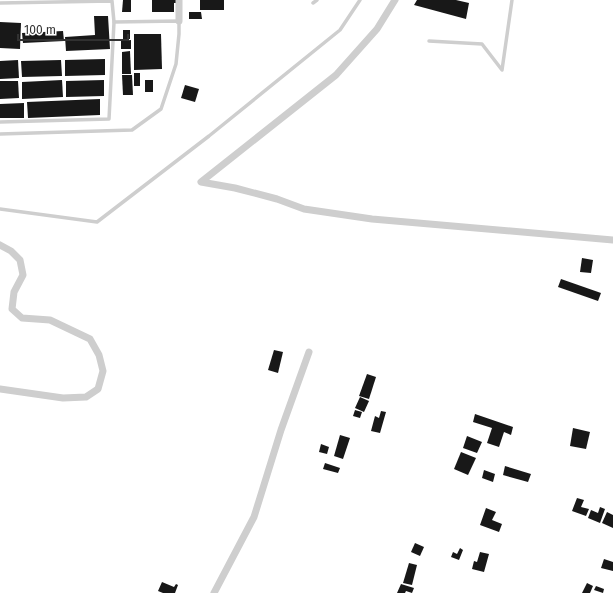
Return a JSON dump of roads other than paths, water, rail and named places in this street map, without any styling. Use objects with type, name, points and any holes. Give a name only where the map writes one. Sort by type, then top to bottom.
[{"type":"street","points":[[179,0],[179,21]]},
{"type":"street","points":[[395,0],[377,29],[336,75],[201,182],[235,188],[278,199],[304,209],[372,219],[613,240]]},
{"type":"street","points":[[0,245],[11,251],[20,260],[23,275],[14,292],[12,309],[22,318],[50,320],[90,339],[99,355],[103,372],[98,389],[86,397],[63,398],[0,389]]},
{"type":"street","points":[[214,593],[254,517],[281,430],[309,352]]},
{"type":"lane","points":[[313,3],[317,0]]},
{"type":"lane","points":[[0,209],[96,222],[209,136],[340,30],[360,0]]},
{"type":"lane","points":[[429,40],[482,44],[502,70],[512,0]]},
{"type":"lane","points":[[0,2],[112,1],[114,22],[109,119],[0,122]]},
{"type":"lane","points":[[0,134],[132,130],[161,109],[176,64],[179,21],[114,22]]}]
